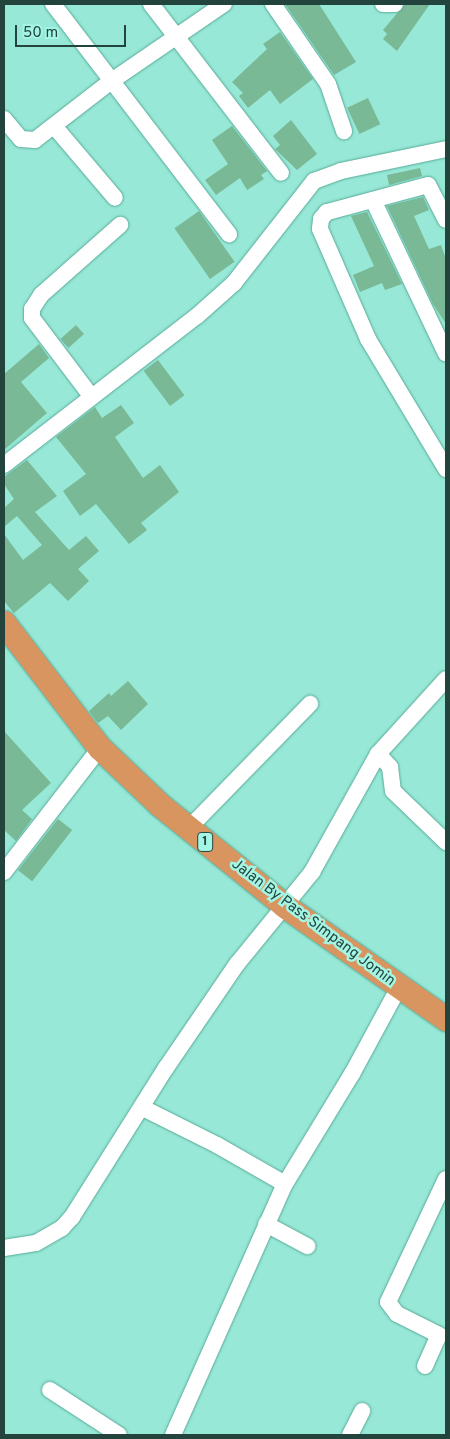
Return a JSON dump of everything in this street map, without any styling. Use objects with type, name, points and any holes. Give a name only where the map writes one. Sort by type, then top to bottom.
[{"type":"highway","name":"Jalan By Pass Simpang Jomin","points":[[4,623],[100,748],[188,829],[285,906],[446,1019]]},
{"type":"street","points":[[52,4],[110,82],[230,234]]},
{"type":"street","points":[[151,4],[281,173]]},
{"type":"street","points":[[4,119],[21,139],[27,141],[35,140],[110,82],[224,4]]},
{"type":"street","points":[[273,4],[328,84],[344,131]]},
{"type":"street","points":[[383,4],[395,4]]},
{"type":"street","points":[[54,126],[115,198]]},
{"type":"street","points":[[4,465],[197,316],[234,283],[314,181],[341,171],[446,149]]},
{"type":"street","points":[[444,463],[368,339],[320,229],[321,219],[328,212],[428,185],[446,220]]},
{"type":"street","points":[[373,200],[446,354]]},
{"type":"street","points":[[91,396],[32,318],[32,309],[41,296],[120,225]]},
{"type":"street","points":[[4,1248],[36,1243],[62,1228],[237,964],[312,872],[378,754],[446,679]]},
{"type":"street","points":[[188,829],[310,704]]},
{"type":"street","points":[[4,872],[100,748]]},
{"type":"street","points":[[378,754],[390,768],[392,791],[446,842]]},
{"type":"street","points":[[173,1435],[285,1184],[352,1074],[399,987]]},
{"type":"street","points":[[143,1108],[225,1149],[285,1184]]},
{"type":"street","points":[[425,1366],[439,1335],[397,1314],[388,1302],[446,1179]]},
{"type":"street","points":[[266,1224],[308,1246]]},
{"type":"street","points":[[50,1390],[119,1435]]},
{"type":"street","points":[[350,1435],[362,1411]]},
{"type":"building","points":[[285,4],[319,4],[356,62],[334,75]]},
{"type":"building","points":[[405,4],[430,4],[397,51],[383,39],[387,34],[383,30]]},
{"type":"building","points":[[280,32],[313,79],[280,104],[270,90],[248,108],[239,96],[243,93],[232,82],[267,49],[263,44]]},
{"type":"building","points":[[368,98],[380,124],[359,134],[347,108]]},
{"type":"building","points":[[291,120],[317,154],[297,170],[275,149],[280,145],[273,136]]},
{"type":"building","points":[[232,126],[267,171],[261,175],[264,179],[247,190],[240,178],[216,195],[205,180],[228,164],[212,140]]},
{"type":"building","points":[[420,168],[422,176],[389,185],[387,175]]},
{"type":"building","points":[[423,197],[429,210],[414,216],[429,249],[441,245],[446,259],[446,324],[433,304],[387,206]]},
{"type":"building","points":[[199,211],[235,262],[210,279],[174,228]]},
{"type":"building","points":[[367,212],[402,284],[385,290],[382,283],[360,292],[353,275],[374,266],[351,216]]},
{"type":"building","points":[[76,325],[84,334],[68,348],[60,339]]},
{"type":"building","points":[[39,344],[49,358],[21,382],[47,413],[4,450],[4,374]]},
{"type":"building","points":[[158,360],[184,395],[170,406],[144,371]]},
{"type":"building","points":[[121,405],[134,423],[115,437],[143,478],[160,465],[179,492],[141,523],[147,530],[129,544],[96,504],[80,516],[63,491],[86,474],[56,437],[95,407],[102,418]]},
{"type":"building","points":[[27,460],[57,496],[35,512],[69,550],[86,536],[99,551],[78,569],[89,581],[68,601],[50,583],[14,613],[4,601],[4,534],[23,560],[42,545],[17,516],[4,527],[4,508],[14,499],[4,484],[4,477]]},
{"type":"building","points":[[128,681],[148,704],[121,730],[108,716],[98,723],[89,711],[109,693],[111,696]]},
{"type":"building","points":[[4,731],[51,783],[22,810],[32,819],[16,841],[4,830]]},
{"type":"building","points":[[58,819],[72,830],[32,881],[18,870]]}]
